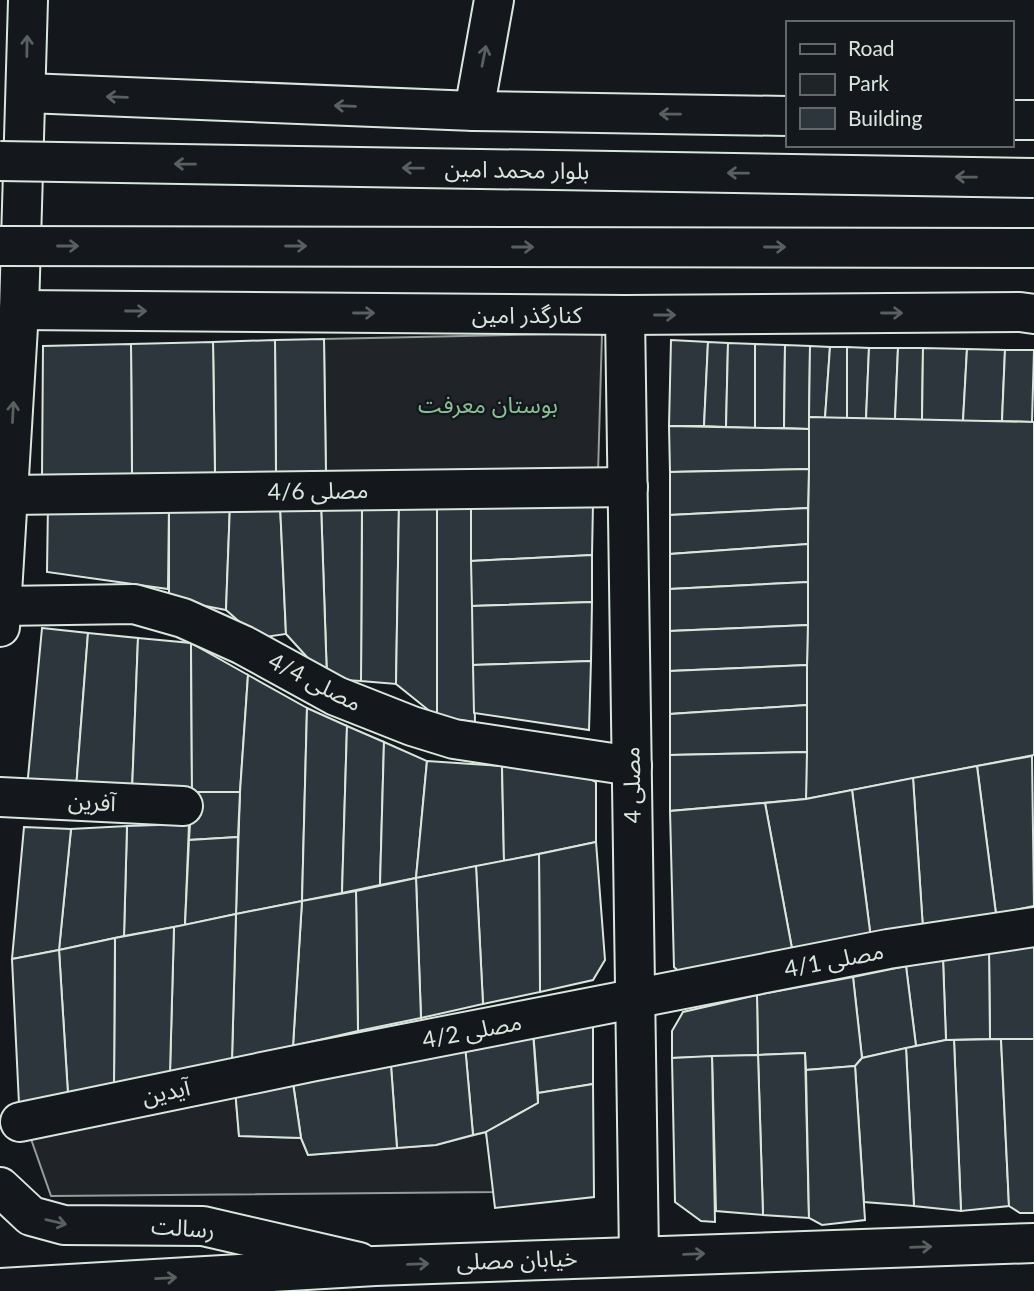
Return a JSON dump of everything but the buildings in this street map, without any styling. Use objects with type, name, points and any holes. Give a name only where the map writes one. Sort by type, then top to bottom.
[{"type":"street","points":[[1,617],[19,310],[28,0]]},
{"type":"street","points":[[474,111],[494,0]]},
{"type":"street","points":[[27,93],[474,111],[786,116]]},
{"type":"street","points":[[1013,120],[1034,120]]},
{"type":"street","name":"بلوار محمد امین","points":[[0,161],[1034,178]]},
{"type":"street","points":[[0,246],[1034,248]]},
{"type":"street","name":"کنارگذر امین","points":[[19,310],[625,315],[1034,314]]},
{"type":"street","name":"مصلی 4","points":[[625,315],[639,1255]]},
{"type":"street","name":"مصلی 4/6","points":[[8,495],[628,487]]},
{"type":"street","name":"مصلی 4/4","points":[[1,617],[134,604],[183,618],[243,645],[336,695],[412,726],[454,739],[632,766]]},
{"type":"street","name":"آفرین","points":[[0,797],[183,806]]},
{"type":"street","name":"مصلی 4/1","points":[[634,999],[888,949],[1034,927]]},
{"type":"street","name":"مصلی 4/2","points":[[311,1062],[634,999]]},
{"type":"street","name":"آیدین","points":[[20,1122],[311,1062]]},
{"type":"street","name":"رسالت","points":[[0,1186],[31,1216],[64,1225],[203,1226],[375,1266]]},
{"type":"street","name":"خیابان مصلی","points":[[0,1287],[375,1266],[1034,1243]]},
{"type":"green space","name":"بوستان معرفت","points":[[602,333],[598,473],[326,474],[324,339]]},
{"type":"green space","points":[[235,1089],[239,1136],[301,1138],[308,1155],[436,1145],[486,1132],[495,1192],[51,1196],[31,1139]]}]
